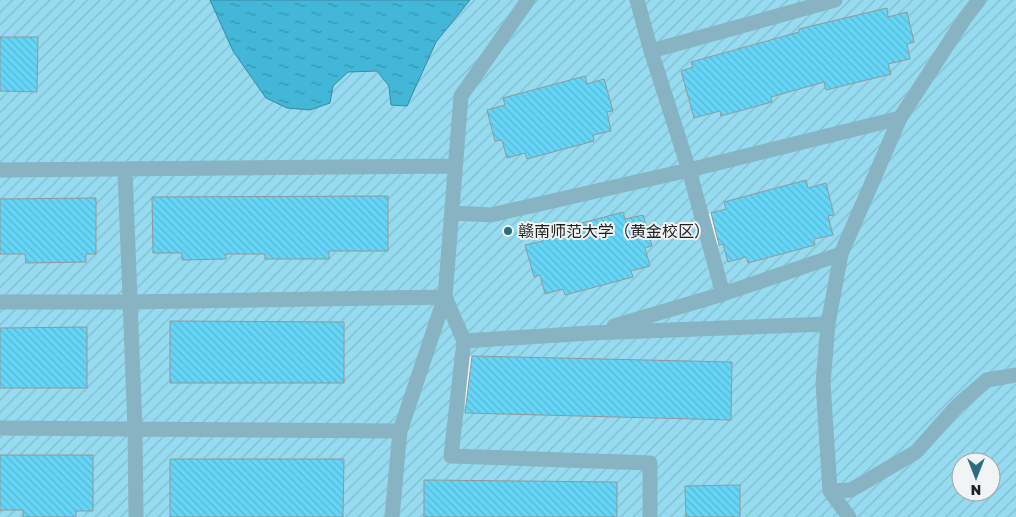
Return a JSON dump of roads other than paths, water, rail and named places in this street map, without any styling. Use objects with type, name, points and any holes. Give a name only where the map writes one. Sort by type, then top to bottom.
[{"type":"street","points":[[392,517],[400,431],[445,297],[461,96],[528,0]]},
{"type":"street","points":[[637,0],[651,52],[689,170],[723,294]]},
{"type":"street","points":[[651,52],[834,0]]},
{"type":"street","points":[[849,517],[830,491],[823,383],[828,324],[841,254],[900,118],[965,18],[979,0]]},
{"type":"street","points":[[452,213],[491,215],[689,170],[900,118]]},
{"type":"street","points":[[0,170],[455,166]]},
{"type":"street","points":[[125,170],[136,517]]},
{"type":"street","points":[[591,333],[723,294],[841,254]]},
{"type":"street","points":[[0,302],[445,297]]},
{"type":"street","points":[[445,297],[464,342],[451,456],[650,463],[650,517]]},
{"type":"street","points":[[464,342],[591,333],[828,324]]},
{"type":"street","points":[[830,491],[851,490],[916,452],[957,406],[987,380],[1016,375]]},
{"type":"street","points":[[0,428],[400,431]]},
{"type":"water","points":[[210,0],[470,0],[436,42],[407,106],[391,105],[389,86],[377,71],[348,72],[333,86],[330,103],[310,110],[287,108],[266,98],[233,51]]},
{"type":"place","name":"赣南师范大学（黄金校区）","points":[[508,231]]}]
